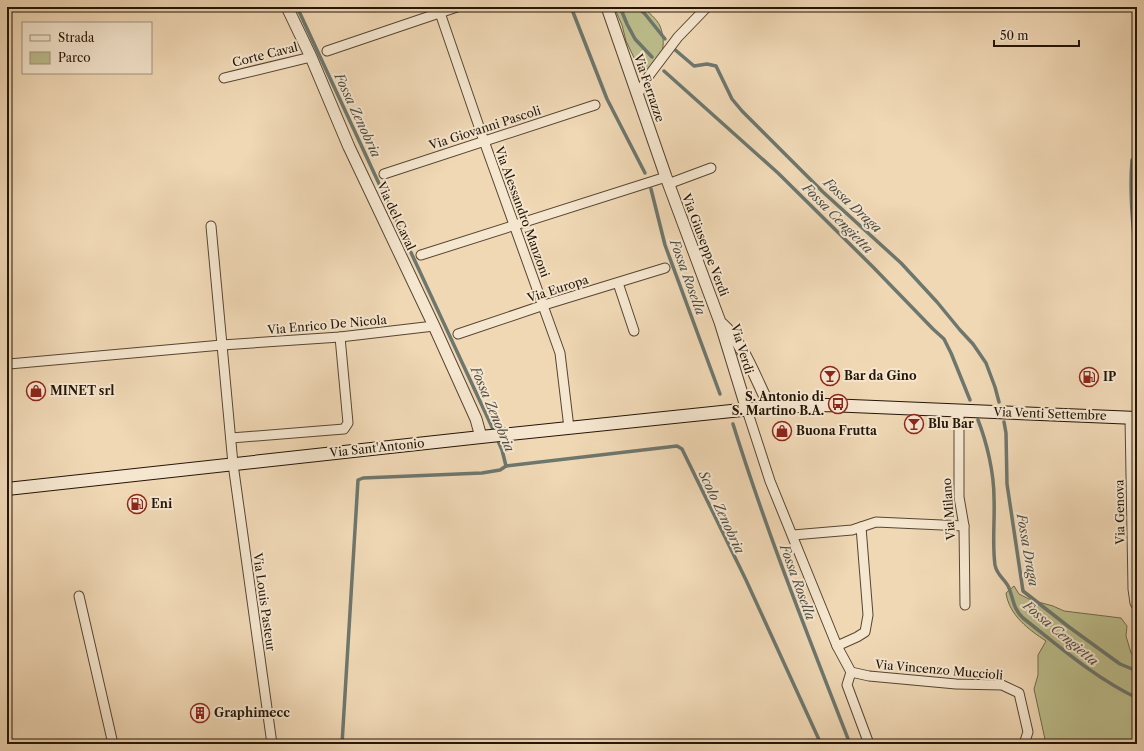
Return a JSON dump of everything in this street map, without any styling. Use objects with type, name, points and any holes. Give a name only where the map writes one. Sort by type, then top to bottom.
[{"type":"main road","name":"Via Venti Settembre","points":[[747,410],[770,407],[828,405],[1133,418]]},
{"type":"main road","name":"Via Sant'Antonio","points":[[7,489],[481,436],[747,410]]},
{"type":"street","name":"Via del Caval","points":[[287,7],[311,57],[349,147],[434,326],[476,419],[481,436]]},
{"type":"street","points":[[327,51],[439,10],[457,7]]},
{"type":"street","name":"Via Ferrazze","points":[[607,7],[667,181]]},
{"type":"street","points":[[638,94],[650,74],[678,37],[707,7]]},
{"type":"street","name":"Via Alessandro Manzoni","points":[[439,10],[560,353],[569,428]]},
{"type":"street","name":"Corte Caval","points":[[224,78],[311,57]]},
{"type":"street","name":"Via Giovanni Pascoli","points":[[384,174],[595,105]]},
{"type":"street","points":[[421,255],[711,168]]},
{"type":"street","name":"Via Giuseppe Verdi","points":[[667,181],[720,322]]},
{"type":"street","name":"Via Louis Pasteur","points":[[211,226],[233,464],[272,744]]},
{"type":"street","name":"Via Europa","points":[[458,334],[666,268]]},
{"type":"street","points":[[618,283],[634,331]]},
{"type":"street","name":"Via Verdi","points":[[720,322],[729,330],[738,343],[770,407]]},
{"type":"street","name":"Via Verdi","points":[[720,322],[747,410]]},
{"type":"street","name":"Via Enrico De Nicola","points":[[9,364],[222,345],[340,337],[434,326]]},
{"type":"street","points":[[231,438],[344,429],[348,424],[340,337]]},
{"type":"street","points":[[747,410],[770,481],[837,646],[851,672],[847,685],[870,744]]},
{"type":"street","name":"Via Milano","points":[[960,410],[959,497],[964,526],[965,605]]},
{"type":"street","name":"Via Genova","points":[[1133,418],[1133,589],[1135,603],[1137,606]]},
{"type":"street","points":[[793,535],[852,530],[876,522],[964,526]]},
{"type":"street","points":[[837,646],[857,638],[865,632],[868,623],[861,527]]},
{"type":"street","points":[[79,596],[113,744]]},
{"type":"street","name":"Via Vincenzo Muccioli","points":[[851,672],[864,676],[956,684],[1002,685],[1013,689],[1019,693],[1028,732],[1024,744]]},
{"type":"green space","points":[[614,7],[643,7],[659,23],[663,39],[662,52],[656,64],[645,72],[640,70],[626,41],[622,25]]},
{"type":"green space","points":[[1014,586],[1019,594],[1031,600],[1053,606],[1064,611],[1121,618],[1127,626],[1126,636],[1131,653],[1137,659],[1137,744],[1046,744],[1034,689],[1038,675],[1038,655],[1046,641],[1027,627],[1015,615],[1006,593]]},
{"type":"waterway","name":"Fossa Zenobria","points":[[297,7],[492,427],[502,450],[506,466],[500,470],[482,473],[363,478],[358,480],[342,744]]},
{"type":"waterway","name":"Fossa Rosella","points":[[571,7],[607,99],[645,173]]},
{"type":"waterway","name":"Fossa Cengietta","points":[[620,7],[635,39],[652,57]]},
{"type":"waterway","name":"Fossa Draga","points":[[637,7],[645,14],[665,39]]},
{"type":"waterway","name":"Fossa Draga","points":[[673,48],[694,66],[707,64],[716,66],[732,99],[742,111],[823,192],[901,263],[937,302],[973,344],[986,363],[999,402]]},
{"type":"waterway","name":"Fossa Cengietta","points":[[664,71],[778,173],[944,339],[970,400]]},
{"type":"waterway","points":[[1137,161],[1132,160],[1131,174],[1132,216],[1137,271]]},
{"type":"waterway","name":"Fossa Rosella","points":[[651,189],[665,245],[720,394]]},
{"type":"waterway","name":"Fossa Cengietta","points":[[978,420],[987,448],[993,478],[995,565],[996,569],[1009,588],[1017,611],[1023,618],[1092,672],[1137,698]]},
{"type":"waterway","name":"Fossa Draga","points":[[1004,422],[1006,433],[1007,484],[1023,591],[1120,664],[1137,671]]},
{"type":"waterway","name":"Fossa Rosella","points":[[733,424],[774,545],[850,744]]},
{"type":"waterway","name":"Scolo Zenobria","points":[[506,466],[677,446],[682,449],[746,580],[821,744]]},
{"type":"place","name":"Bar da Gino","points":[[830,376]]},
{"type":"place","name":"IP","points":[[1089,377]]},
{"type":"place","name":"MINET srl","points":[[36,391]]},
{"type":"place","name":"S. Antonio di S. Martino B.A.","points":[[838,404]]},
{"type":"place","name":"Blu Bar","points":[[914,424]]},
{"type":"place","name":"Buona Frutta","points":[[782,431]]},
{"type":"place","name":"Eni","points":[[137,504]]},
{"type":"place","name":"Graphimecc","points":[[200,713]]}]
